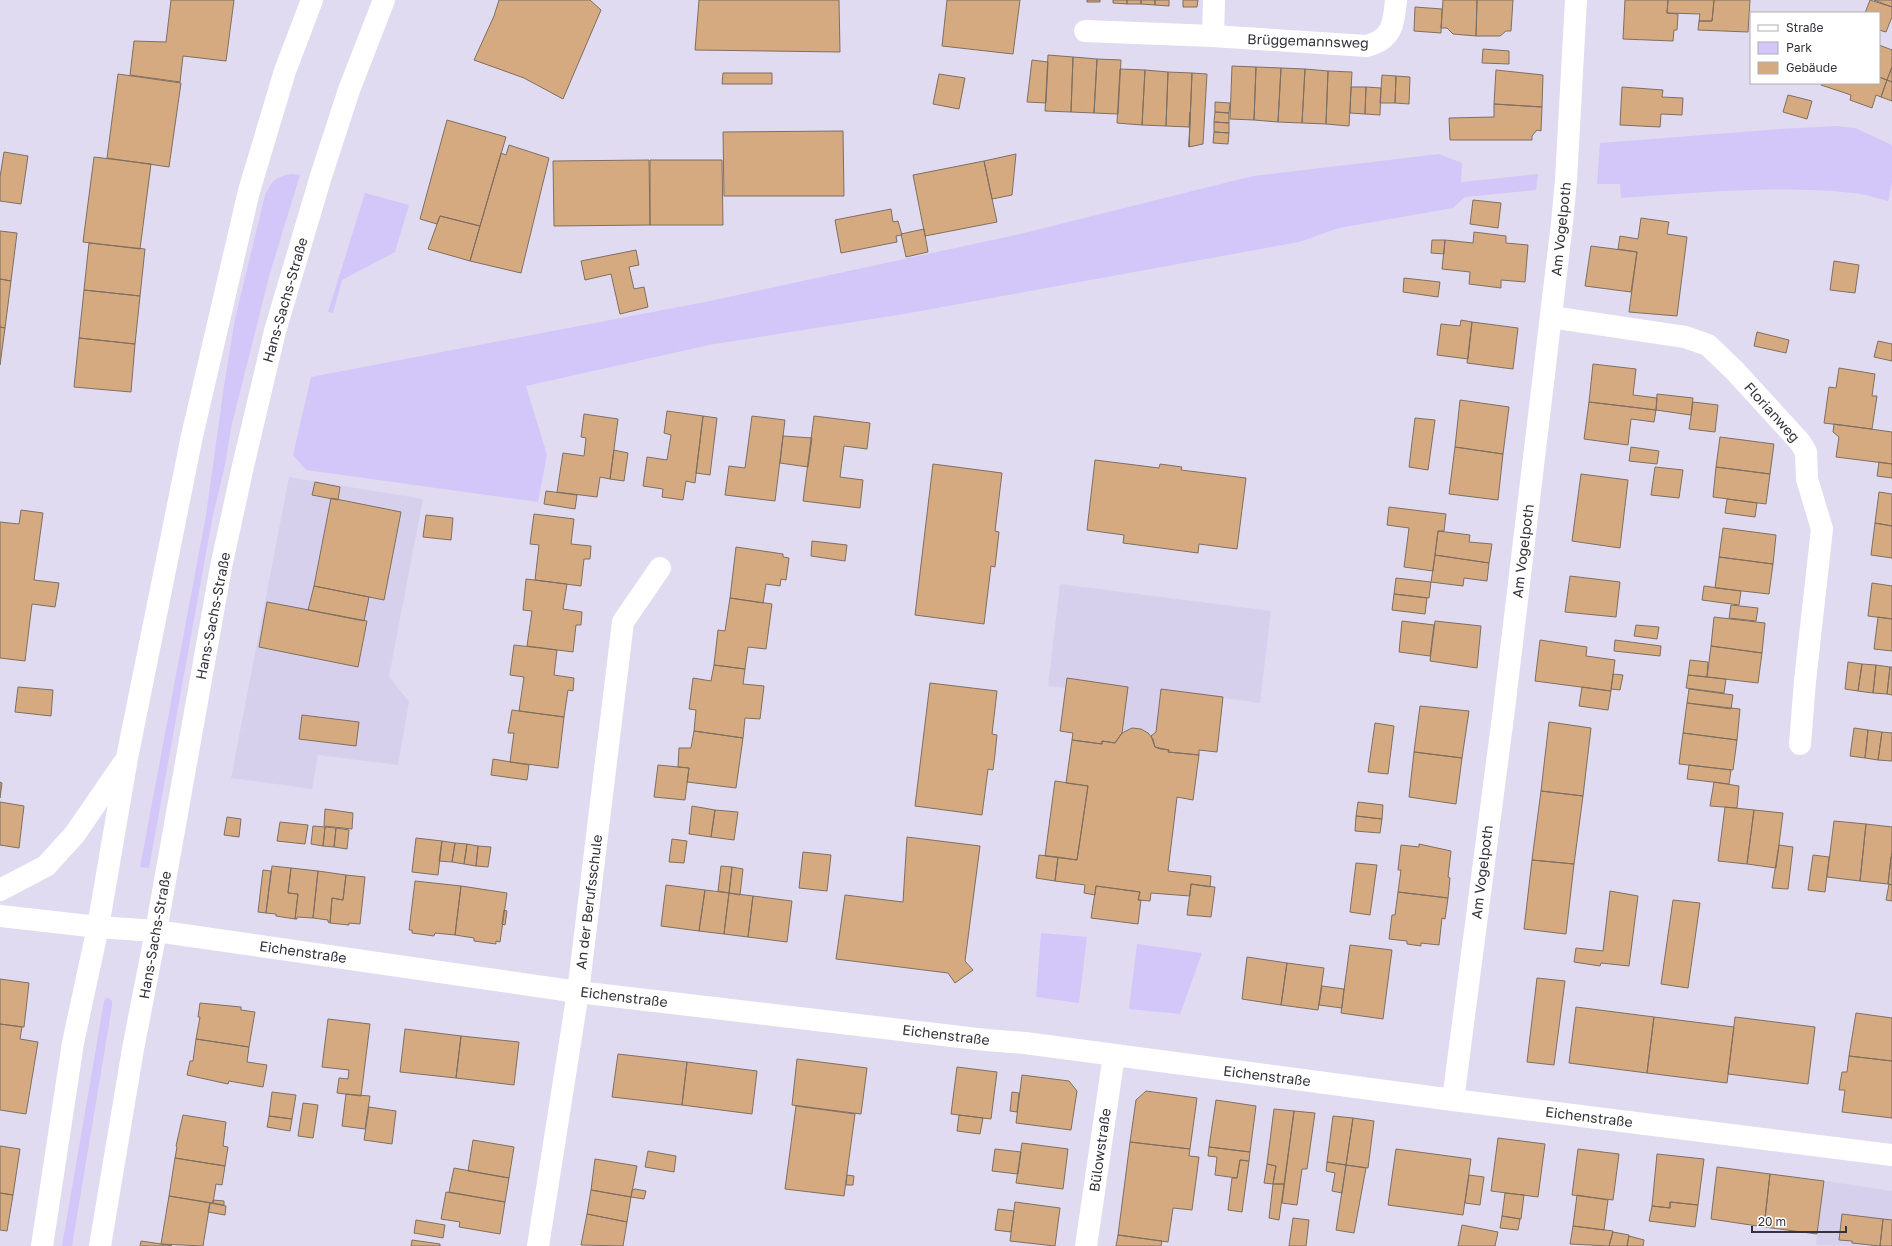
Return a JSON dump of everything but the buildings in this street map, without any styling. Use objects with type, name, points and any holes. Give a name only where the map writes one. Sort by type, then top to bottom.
[{"type":"street","points":[[42,1246],[73,1043],[98,927],[127,758],[192,436],[249,191],[285,71],[312,0]]},
{"type":"street","name":"Hans-Sachs-Straße","points":[[100,1246],[133,1049],[222,567],[243,466],[275,331],[331,144],[349,90],[384,0]]},
{"type":"street","points":[[1213,36],[1214,0]]},
{"type":"street","name":"Brüggemannsweg","points":[[1085,31],[1213,36],[1366,46],[1374,44],[1390,32],[1395,21],[1396,0]]},
{"type":"street","name":"Am Vogelpoth","points":[[1453,1100],[1505,701],[1551,317],[1566,180],[1576,0]]},
{"type":"street","name":"Florianweg","points":[[1551,317],[1685,337],[1708,345],[1735,371],[1800,442],[1806,452],[1807,479],[1822,529],[1805,681],[1800,744]]},
{"type":"street","name":"An der Berufsschule","points":[[538,1246],[578,992],[622,622],[660,568]]},
{"type":"street","points":[[0,890],[46,866],[75,834],[127,758]]},
{"type":"street","name":"Eichenstraße","points":[[0,916],[98,927],[156,931],[578,992],[1114,1055],[1453,1100],[1892,1155]]},
{"type":"street","name":"Bülowstraße","points":[[1086,1246],[1114,1055]]},
{"type":"shaded area","points":[[289,477],[423,499],[389,676],[409,702],[398,765],[318,755],[312,789],[231,778]]},
{"type":"shaded area","points":[[1060,584],[1271,611],[1260,703],[1223,698],[1217,752],[1199,750],[1193,800],[1066,783],[1073,733],[1060,731],[1065,688],[1048,686]]},
{"type":"shaded area","points":[[1825,1181],[1892,1191],[1892,1246],[1816,1245]]},
{"type":"green space","points":[[1836,126],[1855,128],[1892,145],[1892,182],[1888,201],[1857,194],[1795,190],[1707,192],[1621,198],[1620,184],[1597,184],[1600,143]]},
{"type":"green space","points":[[1439,154],[1462,163],[1461,182],[1538,174],[1536,190],[1465,197],[1453,208],[1339,228],[1299,242],[904,314],[709,345],[526,386],[547,455],[538,502],[306,470],[293,455],[311,377],[710,301],[1020,234],[1253,176]]},
{"type":"green space","points":[[291,174],[300,175],[270,273],[231,428],[225,465],[212,520],[149,868],[140,867],[206,515],[235,319],[265,195],[275,180]]},
{"type":"green space","points":[[365,193],[409,205],[395,252],[342,280],[333,313],[328,312]]},
{"type":"green space","points":[[1041,933],[1087,937],[1079,1003],[1036,997]]},
{"type":"green space","points":[[1137,944],[1202,953],[1180,1014],[1129,1009]]},
{"type":"green space","points":[[106,998],[109,998],[112,1001],[112,1006],[72,1246],[62,1246],[104,1001]]}]
